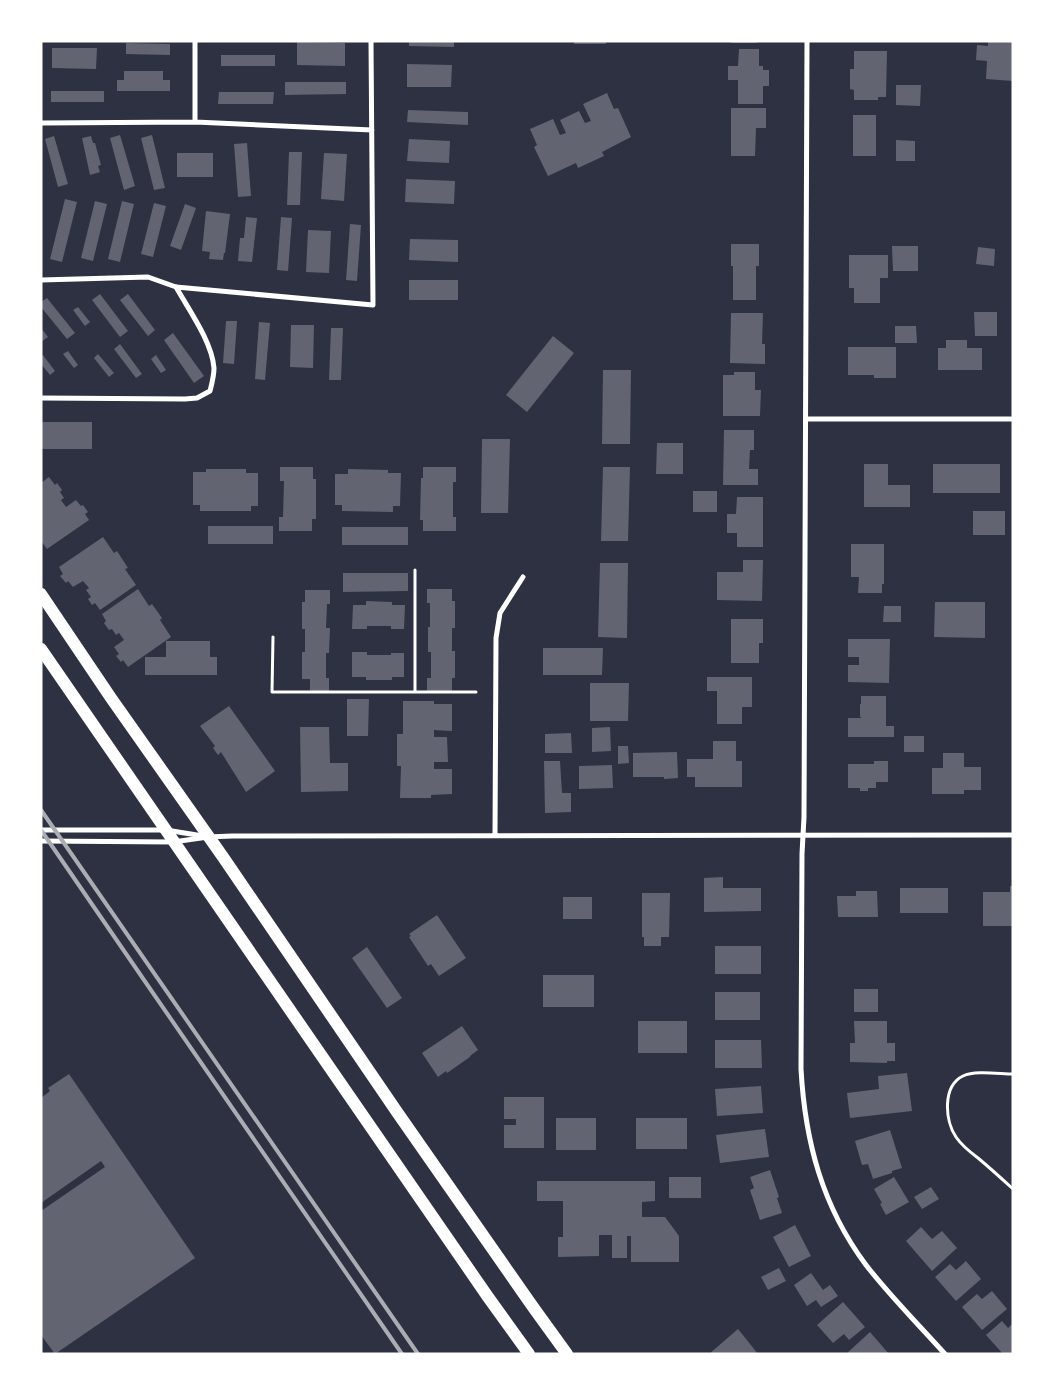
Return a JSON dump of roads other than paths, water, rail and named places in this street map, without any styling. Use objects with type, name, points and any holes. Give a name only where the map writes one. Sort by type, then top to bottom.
[{"type":"main road","points":[[41,594],[402,1120],[567,1354]]},
{"type":"main road","points":[[41,649],[529,1354]]},
{"type":"street","points":[[195,41],[195,122]]},
{"type":"street","points":[[41,280],[148,278],[176,287],[373,305],[371,41]]},
{"type":"street","points":[[807,41],[803,1100],[817,1167],[830,1204],[848,1237],[884,1287],[945,1354]]},
{"type":"street","points":[[41,123],[195,122],[372,130]]},
{"type":"street","points":[[41,398],[185,399],[197,398],[210,391],[214,379],[214,367],[209,345],[176,287]]},
{"type":"street","points":[[806,420],[1013,420]]},
{"type":"street","points":[[495,836],[496,638],[500,613],[523,577]]},
{"type":"street","points":[[41,830],[166,830],[208,837]]},
{"type":"street","points":[[41,841],[173,842],[208,837],[1013,835]]},
{"type":"railway","points":[[41,810],[418,1354]]},
{"type":"railway","points":[[41,830],[402,1354]]}]
